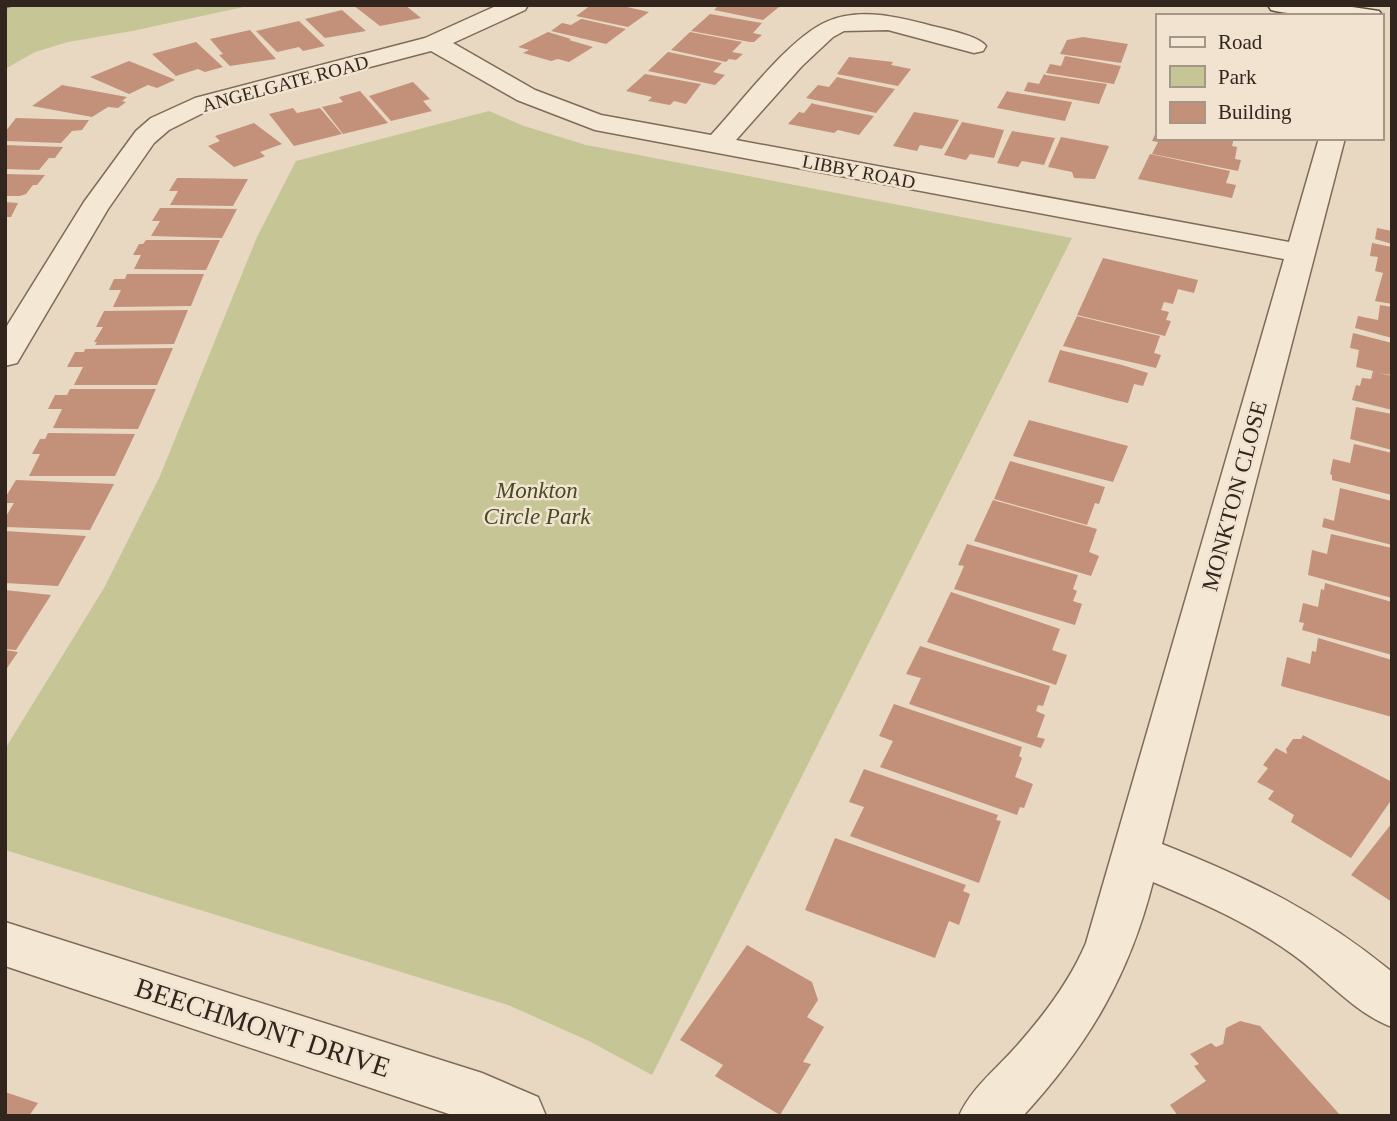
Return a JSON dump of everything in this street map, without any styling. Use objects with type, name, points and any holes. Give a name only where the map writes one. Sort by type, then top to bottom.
[{"type":"street","name":"ANGELGATE ROAD","points":[[5,356],[59,262],[94,208],[133,153],[160,124],[216,100],[434,43],[517,5]]},
{"type":"street","points":[[1279,5],[1354,14]]},
{"type":"street","points":[[718,144],[814,40],[835,26],[868,23],[891,25],[974,46]]},
{"type":"street","name":"LIBBY ROAD","points":[[434,43],[526,95],[595,122],[1300,253]]},
{"type":"street","name":"MONKTON CLOSE","points":[[986,1116],[1033,1066],[1065,1024],[1097,974],[1122,912],[1331,140]]},
{"type":"street","points":[[1136,854],[1219,887],[1279,919],[1335,956],[1392,1004]]},
{"type":"street","name":"BEECHMONT DRIVE","points":[[5,943],[469,1095],[519,1116]]},
{"type":"green space","points":[[5,5],[253,5],[68,42],[35,52],[5,69]]},
{"type":"green space","name":"Monkton Circle Park","points":[[489,111],[524,126],[586,145],[1072,238],[652,1075],[589,1041],[508,1005],[5,850],[5,749],[104,588],[160,476],[257,237],[296,161]]},
{"type":"building","points":[[353,5],[405,5],[421,18],[380,26]]},
{"type":"building","points":[[591,5],[618,5],[649,12],[628,27],[576,16]]},
{"type":"building","points":[[719,5],[779,7],[763,20],[714,10]]},
{"type":"building","points":[[342,10],[366,31],[325,38],[305,19]]},
{"type":"building","points":[[710,14],[762,23],[753,33],[762,35],[750,42],[691,31]]},
{"type":"building","points":[[581,19],[626,29],[606,44],[551,31],[562,23],[571,25]]},
{"type":"building","points":[[299,21],[325,46],[303,51],[299,47],[277,52],[256,31]]},
{"type":"building","points":[[250,30],[276,59],[230,66],[219,55],[223,54],[210,39]]},
{"type":"building","points":[[548,32],[593,47],[569,62],[558,59],[551,61],[523,53],[529,50],[518,47]]},
{"type":"building","points":[[690,32],[742,42],[732,52],[743,54],[736,60],[729,59],[726,62],[671,50]]},
{"type":"building","points":[[1083,37],[1128,44],[1121,63],[1060,54],[1067,40]]},
{"type":"building","points":[[196,42],[223,67],[205,72],[198,69],[176,76],[152,54]]},
{"type":"building","points":[[668,52],[722,63],[713,72],[725,75],[715,85],[648,71]]},
{"type":"building","points":[[1065,56],[1121,66],[1114,84],[1046,73],[1050,64],[1061,66]]},
{"type":"building","points":[[849,57],[893,62],[891,65],[911,69],[898,86],[837,74]]},
{"type":"building","points":[[129,61],[175,80],[157,88],[148,85],[129,94],[90,77]]},
{"type":"building","points":[[645,74],[701,84],[686,104],[674,101],[670,105],[648,101],[652,97],[626,91]]},
{"type":"building","points":[[1044,74],[1107,84],[1099,104],[1024,91],[1028,82],[1039,84]]},
{"type":"building","points":[[837,77],[895,89],[876,113],[806,98],[818,85],[829,87]]},
{"type":"building","points":[[413,82],[430,99],[423,101],[432,111],[391,121],[369,96]]},
{"type":"building","points":[[62,85],[127,97],[122,101],[126,102],[118,108],[108,107],[92,117],[32,106]]},
{"type":"building","points":[[360,91],[388,123],[343,134],[322,107],[343,102],[339,97]]},
{"type":"building","points":[[1007,91],[1072,102],[1065,121],[997,108]]},
{"type":"building","points":[[812,103],[874,116],[859,135],[788,124],[799,112],[804,113]]},
{"type":"building","points":[[293,108],[297,113],[320,108],[342,134],[294,146],[269,114]]},
{"type":"building","points":[[914,112],[959,120],[942,149],[920,145],[917,151],[893,146]]},
{"type":"building","points":[[16,118],[89,120],[82,130],[72,131],[61,143],[5,141],[5,132]]},
{"type":"building","points":[[962,122],[1004,130],[994,158],[970,154],[966,160],[944,155]]},
{"type":"building","points":[[254,123],[282,144],[260,152],[265,156],[261,158],[234,167],[208,146],[220,141],[215,136]]},
{"type":"building","points":[[1012,131],[1055,138],[1044,165],[1022,161],[1018,167],[997,163]]},
{"type":"building","points":[[1156,132],[1156,140],[1234,140],[1232,146],[1237,147],[1235,159],[1241,160],[1238,171],[1152,154],[1158,142],[1152,141]]},
{"type":"building","points":[[1061,137],[1109,146],[1095,179],[1074,178],[1072,172],[1048,167]]},
{"type":"building","points":[[5,145],[63,147],[55,158],[49,158],[39,170],[5,169]]},
{"type":"building","points":[[1150,154],[1230,171],[1226,183],[1236,185],[1232,198],[1138,179]]},
{"type":"building","points":[[5,174],[45,175],[26,194],[5,196]]},
{"type":"building","points":[[177,178],[248,179],[233,206],[170,205],[178,191],[169,191]]},
{"type":"building","points":[[5,202],[18,203],[11,217],[5,217]]},
{"type":"building","points":[[160,208],[237,209],[222,238],[151,236],[160,221],[152,221]]},
{"type":"building","points":[[1377,228],[1392,231],[1392,244],[1375,239]]},
{"type":"building","points":[[146,240],[220,240],[206,270],[134,269],[141,255],[133,255],[139,244]]},
{"type":"building","points":[[1372,243],[1392,247],[1392,304],[1375,301],[1383,273],[1375,271],[1378,257],[1370,256]]},
{"type":"building","points":[[1103,258],[1198,280],[1194,293],[1178,289],[1173,304],[1164,302],[1161,310],[1169,312],[1166,320],[1171,321],[1165,336],[1077,315]]},
{"type":"building","points":[[127,274],[204,274],[191,306],[113,307],[121,290],[109,290],[114,279],[125,279]]},
{"type":"building","points":[[1380,305],[1392,307],[1392,338],[1355,328],[1358,316],[1378,320]]},
{"type":"building","points":[[188,310],[174,344],[95,345],[97,342],[94,342],[103,327],[96,327],[104,311]]},
{"type":"building","points":[[1077,316],[1160,336],[1154,353],[1161,355],[1156,368],[1063,346]]},
{"type":"building","points":[[1353,333],[1392,343],[1392,375],[1379,373],[1392,376],[1392,410],[1352,400],[1356,385],[1360,386],[1362,378],[1371,379],[1373,371],[1356,367],[1359,350],[1350,348]]},
{"type":"building","points":[[173,348],[157,385],[74,385],[83,367],[67,367],[75,352],[84,352],[85,349]]},
{"type":"building","points":[[1060,350],[1148,373],[1143,386],[1134,384],[1128,403],[1115,400],[1048,382]]},
{"type":"building","points":[[70,389],[156,389],[138,429],[53,428],[62,409],[48,409],[55,395],[67,395]]},
{"type":"building","points":[[1356,407],[1392,414],[1392,450],[1350,439]]},
{"type":"building","points":[[1029,420],[1128,446],[1113,482],[1013,456]]},
{"type":"building","points":[[48,433],[135,434],[115,476],[29,476],[40,454],[32,454],[40,439],[45,439]]},
{"type":"building","points":[[1354,444],[1392,453],[1392,495],[1332,480],[1330,474],[1333,459],[1350,463]]},
{"type":"building","points":[[1010,461],[1105,487],[1099,504],[1095,503],[1087,525],[994,499]]},
{"type":"building","points":[[16,480],[114,484],[90,530],[5,527],[5,518],[14,503],[5,503],[5,498]]},
{"type":"building","points":[[1340,488],[1392,501],[1392,545],[1322,527],[1324,518],[1334,521]]},
{"type":"building","points":[[993,500],[1097,529],[1089,552],[1099,556],[1091,576],[974,541]]},
{"type":"building","points":[[5,531],[86,536],[58,586],[5,583]]},
{"type":"building","points":[[1331,534],[1392,548],[1392,598],[1308,575],[1312,550],[1327,554]]},
{"type":"building","points":[[967,544],[1078,575],[1073,589],[1077,591],[1073,601],[1082,604],[1075,625],[954,589],[964,566],[958,565]]},
{"type":"building","points":[[1325,583],[1392,602],[1392,655],[1302,630],[1304,623],[1299,622],[1303,603],[1318,607],[1321,589],[1324,590]]},
{"type":"building","points":[[5,590],[51,595],[16,650],[5,649]]},
{"type":"building","points":[[951,592],[1060,629],[1052,650],[1067,655],[1056,685],[927,642]]},
{"type":"building","points":[[1318,638],[1392,660],[1392,717],[1281,686],[1287,657],[1310,664],[1312,651],[1316,652]]},
{"type":"building","points":[[920,646],[1050,686],[1043,706],[1038,705],[1036,711],[1045,715],[1037,737],[1045,739],[1041,748],[909,704],[921,678],[906,674]]},
{"type":"building","points":[[5,650],[18,652],[5,671]]},
{"type":"building","points":[[894,704],[1022,747],[1019,756],[1022,758],[1015,777],[1033,784],[1024,808],[1020,807],[1017,815],[880,767],[893,741],[879,736]]},
{"type":"building","points":[[1303,735],[1392,782],[1392,799],[1351,858],[1291,822],[1294,815],[1268,799],[1274,791],[1257,782],[1268,768],[1263,765],[1276,748],[1287,754],[1286,749],[1293,739],[1301,739]]},
{"type":"building","points":[[864,769],[998,815],[996,820],[1001,821],[979,883],[850,836],[864,807],[849,802]]},
{"type":"building","points":[[1392,823],[1392,902],[1351,875]]},
{"type":"building","points":[[835,838],[966,885],[963,891],[970,894],[959,925],[949,921],[935,958],[805,910]]},
{"type":"building","points":[[747,945],[812,982],[818,1000],[807,1017],[824,1027],[803,1062],[811,1064],[780,1115],[715,1076],[723,1065],[680,1040]]},
{"type":"building","points":[[1240,1021],[1260,1026],[1341,1116],[1178,1116],[1170,1105],[1206,1081],[1194,1066],[1199,1064],[1190,1054],[1211,1043],[1216,1047],[1223,1044],[1226,1028]]},
{"type":"building","points":[[5,1092],[38,1103],[29,1116],[5,1116]]},
{"type":"waterway","points":[[5,7],[15,5]]}]
